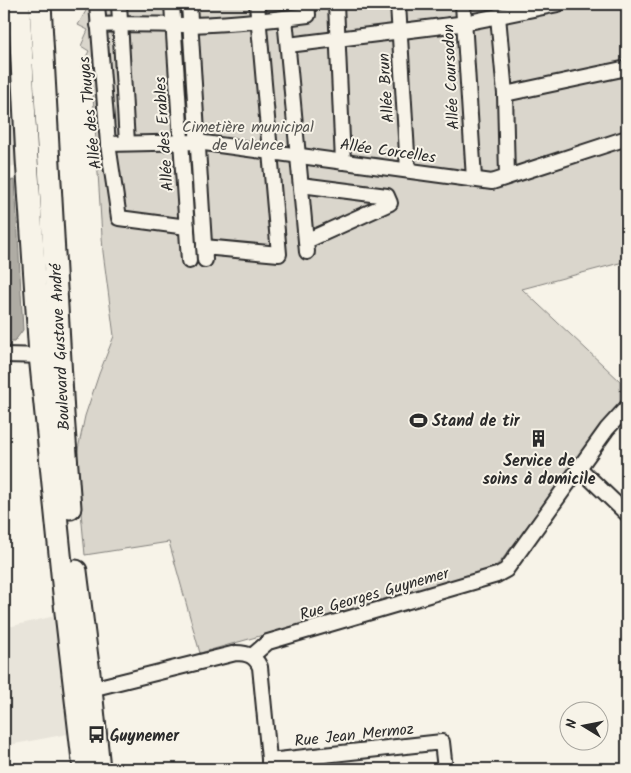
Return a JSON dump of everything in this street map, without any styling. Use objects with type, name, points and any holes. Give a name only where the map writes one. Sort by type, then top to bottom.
[{"type":"main road","name":"Boulevard Gustave André","points":[[19,4],[26,159],[44,355],[67,560],[91,690],[99,769]]},
{"type":"main road","name":"Boulevard Gustave André","points":[[40,4],[63,414],[67,560],[73,662],[84,769]]},
{"type":"street","name":"Allée des Thuyas","points":[[97,4],[108,144],[119,218],[187,227]]},
{"type":"street","points":[[119,4],[127,143]]},
{"type":"street","name":"Allée des Erables","points":[[172,4],[189,261]]},
{"type":"street","points":[[188,4],[205,253],[279,254],[257,4]]},
{"type":"street","points":[[336,4],[343,162]]},
{"type":"street","name":"Allée Brun","points":[[398,4],[408,170]]},
{"type":"street","name":"Allée Coursodon","points":[[463,4],[474,179]]},
{"type":"street","points":[[288,45],[459,24],[465,21],[558,4]]},
{"type":"street","points":[[98,26],[120,24],[190,25],[285,18],[308,9]]},
{"type":"street","points":[[498,16],[505,94],[508,176]]},
{"type":"street","points":[[285,18],[288,45],[298,156],[307,246],[390,203],[387,196],[301,185]]},
{"type":"street","points":[[505,94],[627,68]]},
{"type":"street","name":"Allée Corcelles","points":[[108,144],[198,142],[492,182],[627,138]]},
{"type":"street","points":[[4,355],[54,356],[57,364],[58,390],[63,414]]},
{"type":"street","name":"Rue Georges Guynemer","points":[[252,656],[268,642],[497,575],[506,570],[607,430],[627,407]]},
{"type":"street","points":[[579,468],[627,514]]},
{"type":"street","points":[[73,662],[84,685],[91,690],[236,653],[245,653],[252,656],[260,668],[270,765]]},
{"type":"street","name":"Rue Jean Mermoz","points":[[270,765],[442,742],[445,769]]},
{"type":"shaded area","points":[[4,4],[10,4],[17,166],[4,167]]},
{"type":"shaded area","points":[[15,180],[23,330],[14,342],[4,342],[4,181]]},
{"type":"shaded area","points":[[59,615],[73,733],[4,746],[4,628]]},
{"type":"green space","name":"Cimetière municipal de Valence","points":[[87,4],[627,4],[627,261],[522,289],[620,381],[620,402],[501,561],[491,570],[200,653],[169,542],[85,555],[76,459],[85,416],[114,336],[103,252],[93,94],[83,88],[91,72],[81,67],[89,51],[81,46],[88,30],[78,25],[87,9]]},
{"type":"place","name":"Stand de tir","points":[[418,420]]},
{"type":"place","name":"Service de soins à domicile","points":[[539,439]]},
{"type":"place","name":"Guynemer","points":[[96,735]]}]
